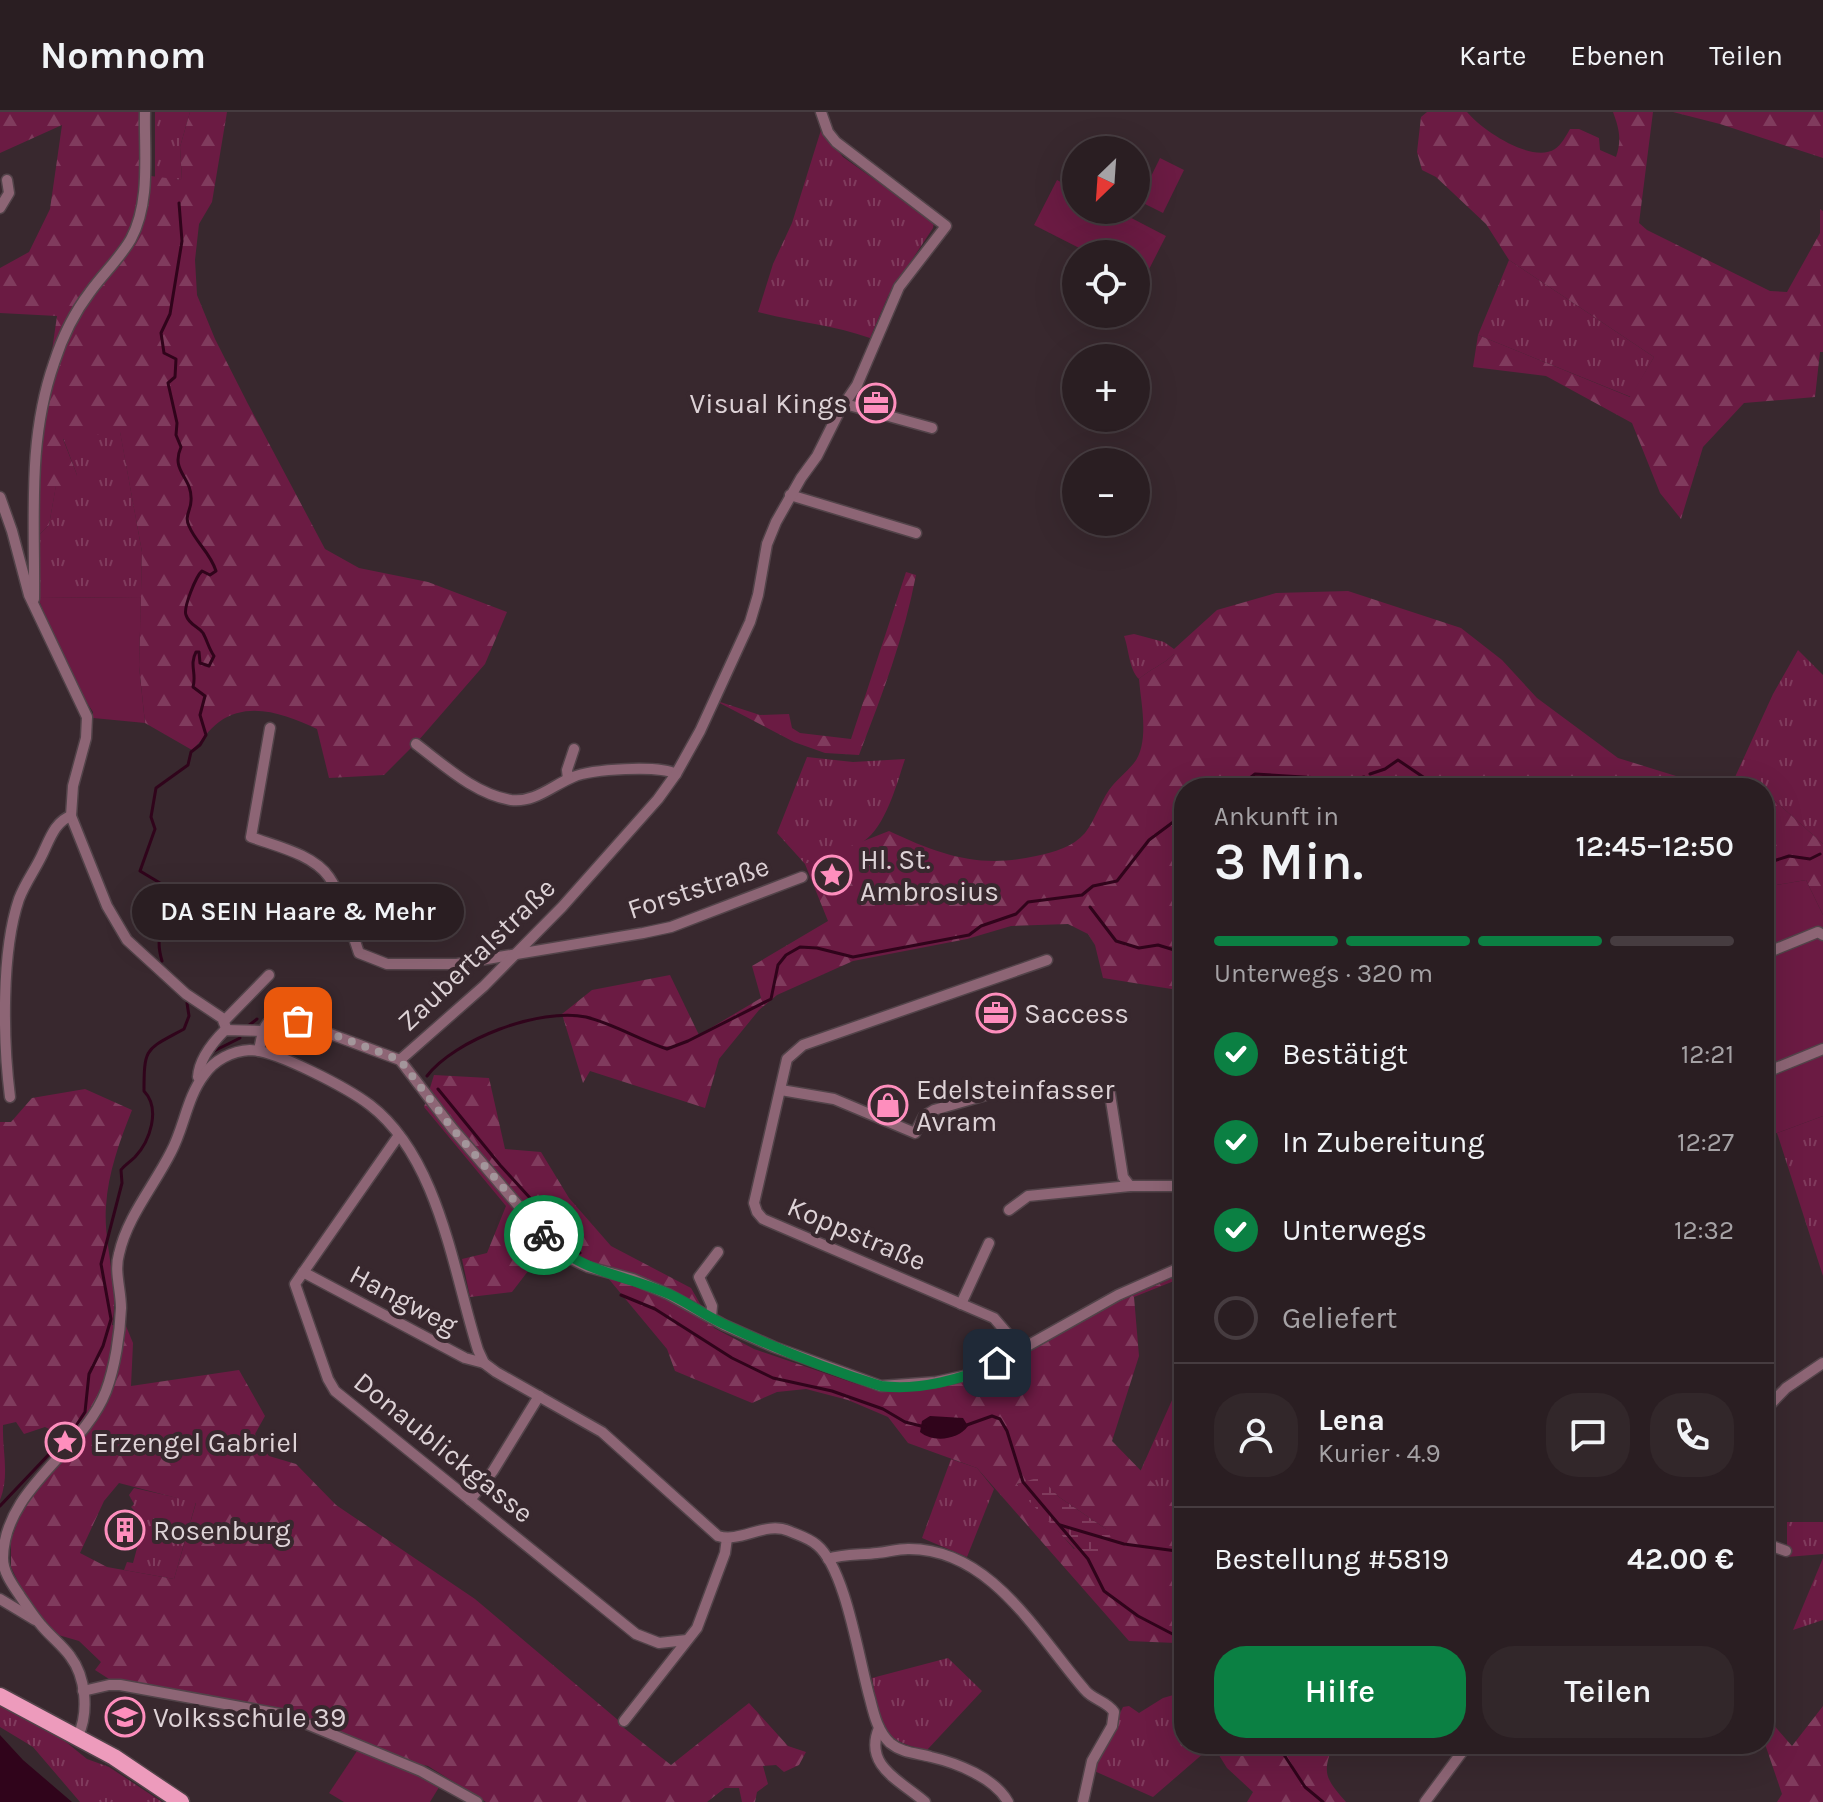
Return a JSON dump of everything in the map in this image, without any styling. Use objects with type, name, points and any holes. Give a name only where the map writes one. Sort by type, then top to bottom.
[{"type":"main road","points":[[0,1696],[114,1757],[181,1802]]},
{"type":"street","points":[[34,601],[33,471],[41,407],[54,362],[73,318],[126,246],[136,225],[144,191],[145,112]]},
{"type":"street","name":"Zaubertalstraße","points":[[263,1031],[272,1019],[282,1016],[400,1060],[514,956],[603,862],[676,774],[700,731],[750,622],[767,544],[790,495],[817,456],[857,385],[899,287],[946,226],[836,142],[828,132],[821,112]]},
{"type":"street","points":[[0,208],[9,193],[7,180]]},
{"type":"street","points":[[845,404],[932,428]]},
{"type":"street","points":[[790,495],[916,533]]},
{"type":"street","points":[[0,497],[29,595],[87,717],[86,738],[73,786],[71,816],[117,927],[186,994],[225,1025],[263,1031],[259,1051]]},
{"type":"street","name":"Forststraße","points":[[270,728],[251,837],[318,866],[330,878],[359,953],[387,964],[428,965],[514,956],[660,930],[802,877]]},
{"type":"street","points":[[416,744],[474,786],[512,800],[530,799],[578,775],[647,768],[659,768],[676,774]]},
{"type":"street","points":[[568,779],[567,770],[574,749]]},
{"type":"street","points":[[10,1097],[5,1046],[8,968],[15,914],[24,888],[55,829],[65,817],[71,816]]},
{"type":"street","points":[[1774,950],[1818,932],[1823,935]]},
{"type":"street","name":"Koppstraße","points":[[1010,1356],[1010,1340],[1000,1321],[763,1219],[757,1212],[756,1194],[787,1059],[803,1045],[1047,960]]},
{"type":"street","points":[[200,1080],[198,1073],[205,1057],[225,1025],[269,975]]},
{"type":"street","points":[[1774,1069],[1823,1049]]},
{"type":"street","points":[[78,1736],[84,1717],[80,1677],[70,1656],[37,1620],[6,1572],[3,1557],[8,1535],[26,1498],[81,1431],[106,1392],[120,1313],[118,1255],[148,1190],[171,1152],[200,1080],[212,1066],[226,1056],[242,1051],[259,1051],[306,1070],[359,1098],[380,1114],[399,1135],[422,1173],[434,1201],[484,1363]]},
{"type":"street","points":[[400,1060],[452,1128],[558,1248],[588,1267],[633,1279],[668,1294],[774,1347],[886,1387],[954,1379],[986,1368],[1118,1295],[1174,1270]]},
{"type":"street","points":[[1109,1088],[1123,1177],[1130,1186]]},
{"type":"street","points":[[781,1090],[834,1099],[915,1133],[924,1116],[934,1110],[993,1093]]},
{"type":"street","points":[[303,1272],[399,1135]]},
{"type":"street","points":[[1009,1210],[1028,1196],[1130,1186],[1174,1187]]},
{"type":"street","points":[[961,1304],[989,1243]]},
{"type":"street","points":[[711,1317],[710,1300],[699,1277],[718,1252]]},
{"type":"street","name":"Hangweg","points":[[303,1272],[465,1358],[484,1363],[602,1432],[714,1533],[727,1538]]},
{"type":"street","name":"Donaublickgasse","points":[[303,1272],[295,1288],[331,1385],[643,1639],[659,1643],[687,1640]]},
{"type":"street","points":[[1774,1401],[1786,1388],[1823,1363]]},
{"type":"street","points":[[470,1500],[518,1433],[539,1396]]},
{"type":"street","points":[[624,1721],[682,1651],[700,1623],[727,1538],[782,1528],[812,1541],[828,1559],[849,1614],[879,1728],[889,1742],[898,1748],[956,1765],[997,1788],[1008,1802]]},
{"type":"street","points":[[1774,1547],[1786,1551]]},
{"type":"street","points":[[828,1559],[907,1549],[932,1552],[975,1571],[1005,1595],[1057,1653],[1085,1691],[1114,1712],[1112,1726],[1092,1761],[1083,1802]]},
{"type":"street","points":[[0,1599],[37,1620]]},
{"type":"street","points":[[83,1691],[120,1685],[272,1711],[421,1771],[477,1802]]},
{"type":"street","points":[[879,1728],[875,1745],[877,1761],[925,1802]]},
{"type":"street","points":[[1425,1802],[1461,1754]]},
{"type":"green space","points":[[0,112],[142,112],[143,175],[182,180],[180,147],[190,112],[227,112],[212,202],[199,224],[195,260],[197,295],[215,339],[325,549],[359,568],[428,582],[507,612],[485,664],[384,775],[329,778],[317,729],[268,712],[231,715],[215,725],[192,750],[145,723],[139,666],[142,552],[120,432],[63,439],[77,475],[71,489],[56,486],[49,525],[36,538],[39,441],[57,316],[0,313],[0,268],[29,252],[50,209],[62,125],[0,153]]},
{"type":"green space","points":[[155,112],[190,112],[180,147],[182,180],[155,178]]},
{"type":"green space","points":[[1427,112],[1467,112],[1495,136],[1534,152],[1555,149],[1570,129],[1579,129],[1599,138],[1600,150],[1616,157],[1619,134],[1613,112],[1653,112],[1639,223],[1647,230],[1770,291],[1787,292],[1820,233],[1820,209],[1823,211],[1823,352],[1820,352],[1815,397],[1744,403],[1703,447],[1681,519],[1660,493],[1632,423],[1546,376],[1473,367],[1478,335],[1630,397],[1654,357],[1509,260],[1486,224],[1436,177],[1422,170],[1417,152],[1421,117]]},
{"type":"green space","points":[[1673,112],[1823,112],[1823,158],[1720,124]]},
{"type":"green space","points":[[821,130],[843,157],[934,222],[888,296],[870,338],[758,312],[773,264],[792,223]]},
{"type":"green space","points":[[1160,158],[1184,170],[1163,213],[1150,206],[1150,178]]},
{"type":"green space","points":[[1057,180],[1062,183],[1062,224],[1143,224],[1166,236],[1150,267],[1150,240],[1063,240],[1034,225]]},
{"type":"green space","points":[[1509,260],[1654,357],[1631,397],[1478,335]]},
{"type":"green space","points":[[120,431],[142,552],[141,597],[38,598],[36,538],[49,525],[56,485],[77,475],[63,438]]},
{"type":"green space","points":[[906,572],[916,575],[905,621],[859,755],[825,753],[794,742],[714,700],[760,715],[789,714],[792,728],[800,733],[851,739]]},
{"type":"green space","points":[[1348,591],[1461,628],[1502,660],[1537,698],[1618,758],[1682,778],[1174,778],[1174,989],[1103,978],[1095,945],[1088,934],[1068,924],[1011,926],[967,939],[853,961],[777,995],[759,1010],[719,1059],[705,1108],[590,1071],[583,1083],[562,1014],[592,990],[670,975],[699,1035],[761,998],[752,966],[828,921],[805,864],[889,831],[943,853],[997,861],[1050,853],[1080,838],[1092,823],[1109,790],[1139,754],[1143,722],[1139,679],[1170,658],[1174,649],[1217,610],[1276,593]]},
{"type":"green space","points":[[141,597],[139,666],[145,723],[93,718],[93,712],[71,678],[38,598]]},
{"type":"green space","points":[[1134,634],[1164,642],[1174,649],[1170,658],[1139,679],[1131,665],[1124,636]]},
{"type":"green space","points":[[1798,650],[1823,675],[1823,844],[1774,800],[1774,778],[1735,778],[1773,694]]},
{"type":"green space","points":[[807,757],[853,762],[905,759],[890,803],[872,834],[850,848],[805,864],[777,833]]},
{"type":"green space","points":[[1774,800],[1823,844],[1823,915],[1806,880],[1774,885]]},
{"type":"green space","points":[[1806,880],[1823,915],[1823,1116],[1774,1133],[1774,885]]},
{"type":"green space","points":[[434,1075],[489,1078],[505,1149],[541,1152],[569,1198],[611,1246],[691,1288],[714,1328],[754,1349],[871,1389],[913,1389],[956,1383],[1097,1311],[1174,1277],[1174,1281],[1134,1297],[1139,1356],[1112,1441],[1174,1505],[1174,1643],[1129,1641],[977,1468],[908,1443],[888,1417],[848,1400],[806,1389],[777,1392],[752,1403],[675,1371],[667,1349],[598,1266],[574,1254],[548,1245],[512,1292],[470,1297],[462,1259],[487,1253],[506,1206],[424,1107]],"holes":[[[1040,1478],[1059,1497],[1106,1529],[1074,1549],[1017,1484]]]},
{"type":"green space","points":[[85,1089],[132,1110],[112,1169],[106,1221],[114,1295],[112,1325],[126,1326],[133,1343],[131,1386],[239,1370],[265,1416],[255,1434],[269,1456],[296,1464],[336,1505],[475,1599],[671,1765],[749,1703],[788,1746],[806,1752],[799,1765],[784,1772],[776,1765],[763,1766],[768,1784],[757,1792],[755,1802],[742,1802],[739,1788],[725,1788],[707,1802],[486,1802],[428,1766],[409,1762],[321,1727],[293,1710],[109,1679],[95,1670],[101,1662],[79,1641],[55,1634],[22,1590],[11,1567],[11,1540],[20,1516],[69,1453],[61,1437],[45,1427],[24,1434],[16,1422],[3,1425],[5,1472],[0,1500],[0,1122],[11,1122],[32,1098]],"holes":[[[119,1483],[196,1503],[174,1579],[107,1567],[80,1553],[104,1501]]]},
{"type":"green space","points":[[1823,1116],[1823,1276],[1777,1133]]},
{"type":"green space","points":[[1174,1396],[1174,1505],[1140,1472]]},
{"type":"green space","points":[[951,1459],[977,1468],[994,1489],[967,1557],[922,1538]]},
{"type":"green space","points":[[1040,1477],[1059,1497],[1106,1529],[1113,1541],[1088,1559],[1075,1549],[1026,1498],[1017,1484]]},
{"type":"green space","points":[[134,1488],[196,1502],[174,1579],[124,1570],[127,1562],[133,1563],[143,1526],[143,1520],[131,1507],[134,1504],[129,1495]]},
{"type":"green space","points":[[1787,1522],[1823,1522],[1823,1554],[1787,1557]]},
{"type":"green space","points":[[1823,1558],[1823,1620],[1793,1630]]},
{"type":"green space","points":[[948,1658],[982,1691],[927,1750],[898,1741],[884,1728],[880,1719],[872,1678]]},
{"type":"green space","points":[[1174,1695],[1174,1754],[1203,1754],[1153,1797],[1092,1770],[1123,1707],[1129,1706],[1139,1713]]},
{"type":"green space","points":[[0,1704],[56,1734],[87,1759],[109,1767],[162,1802],[80,1802],[33,1747],[0,1727]]},
{"type":"green space","points":[[1823,1706],[1823,1802],[1777,1802],[1782,1794],[1768,1754],[1774,1754],[1774,1725],[1792,1746]]},
{"type":"green space","points":[[357,1751],[441,1784],[430,1802],[344,1802],[329,1793]]},
{"type":"green space","points":[[1218,1754],[1331,1754],[1328,1775],[1346,1802],[1247,1802],[1253,1792],[1227,1768]]},
{"type":"shaded area","points":[[930,1416],[963,1418],[968,1426],[952,1437],[932,1438],[920,1432],[922,1421]]},
{"type":"shaded area","points":[[0,1735],[23,1760],[72,1802],[0,1802]]},
{"type":"waterway","points":[[162,961],[159,940],[168,921],[165,903],[169,892],[165,886],[140,871],[155,829],[151,817],[156,788],[188,765],[191,752],[206,735],[200,715],[205,696],[193,687],[193,661],[196,652],[199,652],[200,663],[209,666],[214,656],[203,633],[189,621],[186,606],[199,574],[202,571],[210,575],[216,571],[188,522],[191,493],[178,463],[181,447],[176,435],[177,423],[168,383],[175,377],[176,359],[164,353],[161,333],[170,314],[182,241],[179,203]]},
{"type":"waterway","points":[[1370,774],[1398,760],[1425,778]]},
{"type":"waterway","points":[[1250,778],[1255,774],[1320,778]]},
{"type":"waterway","points":[[427,1076],[457,1050],[477,1039],[499,1029],[546,1017],[586,1017],[667,1049],[771,999],[778,965],[786,955],[800,947],[853,957],[969,935],[981,926],[1016,914],[1028,902],[1082,895],[1093,886],[1117,881],[1149,840],[1174,821]]},
{"type":"waterway","points":[[1774,861],[1789,856],[1810,859],[1820,854]]},
{"type":"waterway","points":[[1090,907],[1116,941],[1139,948],[1158,945],[1174,950]]},
{"type":"waterway","points":[[0,1506],[70,1435],[85,1412],[89,1374],[103,1346],[111,1319],[101,1264],[122,1183],[121,1170],[140,1150],[152,1125],[152,1107],[144,1091],[145,1065],[155,1046],[184,1029],[189,1016],[187,1003]]},
{"type":"waterway","points":[[248,1026],[257,1019]]},
{"type":"waterway","points":[[214,1051],[240,1038]]},
{"type":"waterway","points":[[438,1089],[500,1165],[580,1253]]},
{"type":"waterway","points":[[621,1295],[655,1309],[732,1358],[773,1378],[832,1391],[883,1409],[905,1422],[925,1427]]},
{"type":"waterway","points":[[964,1426],[992,1416],[1000,1419],[1007,1431],[1023,1482],[1088,1559],[1104,1591],[1138,1616],[1174,1635]]},
{"type":"waterway","points":[[1060,1525],[1124,1544],[1174,1551]]},
{"type":"waterway","points":[[1284,1754],[1305,1787],[1323,1802]]},
{"type":"way so far","points":[[298,1021],[400,1060],[452,1128],[544,1235]]},
{"type":"place","name":"Visual Kings","points":[[876,403]]},
{"type":"place","name":"Hl. St. Ambrosius","points":[[832,875]]},
{"type":"place","name":"Saccess","points":[[996,1013]]},
{"type":"place","name":"DA SEIN Haare & Mehr","points":[[298,1021]]},
{"type":"place","name":"Edelsteinfasser Avram","points":[[888,1105]]},
{"type":"place","name":"Erzengel Gabriel","points":[[65,1442]]},
{"type":"place","name":"Rosenburg","points":[[125,1530]]},
{"type":"place","name":"Volksschule 39","points":[[125,1717]]},
{"type":"route","points":[[544,1235],[578,1263],[642,1283],[680,1299],[759,1341],[881,1386],[946,1381],[997,1363]]}]
